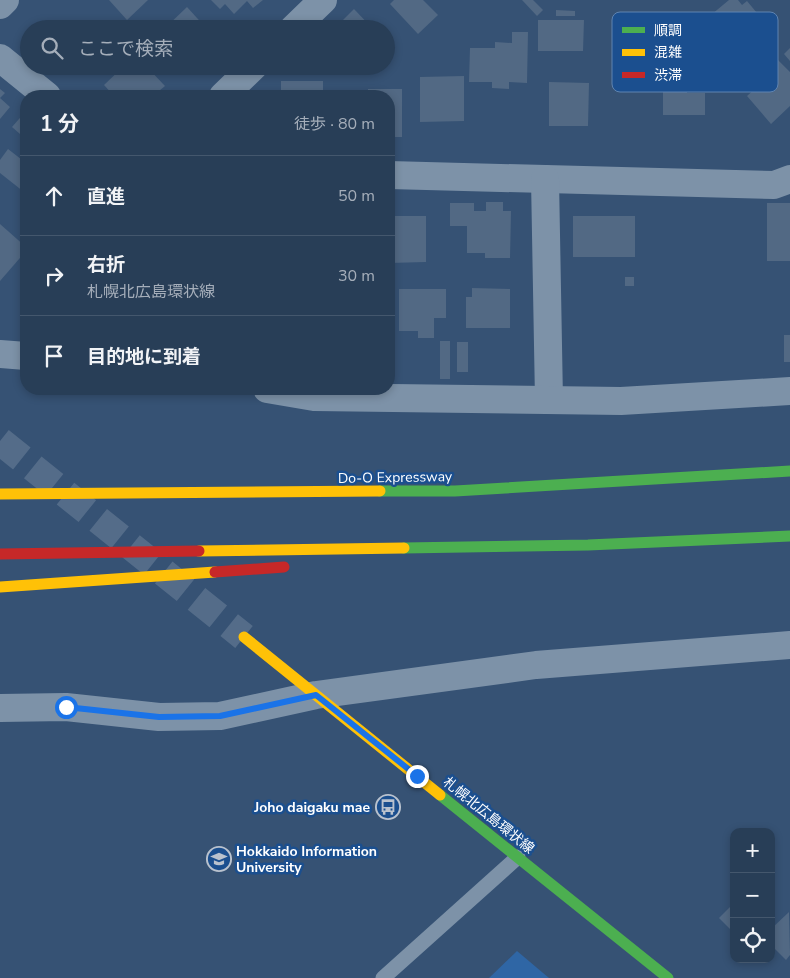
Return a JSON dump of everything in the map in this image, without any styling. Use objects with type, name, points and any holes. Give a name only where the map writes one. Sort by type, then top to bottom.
[{"type":"main road","name":"Do-O Expressway","points":[[0,494],[455,491],[790,471]]},
{"type":"main road","points":[[369,561],[588,545],[790,536]]},
{"type":"main road","points":[[0,554],[588,545]]},
{"type":"main road","points":[[0,587],[299,566]]},
{"type":"main road","name":"札幌北広島環状線","points":[[244,637],[668,978]]},
{"type":"street","points":[[0,5],[5,0]]},
{"type":"street","points":[[302,20],[323,0]]},
{"type":"street","points":[[0,58],[20,74]]},
{"type":"street","points":[[21,75],[40,90]]},
{"type":"street","points":[[229,90],[245,75]]},
{"type":"street","points":[[395,176],[774,185],[790,178]]},
{"type":"street","points":[[545,179],[549,400]]},
{"type":"street","points":[[0,354],[20,356]]},
{"type":"street","points":[[302,395],[314,397],[621,401],[790,391]]},
{"type":"street","points":[[0,708],[66,707],[159,717],[220,716],[316,695],[536,665],[790,645]]},
{"type":"lane","points":[[383,978],[518,857]]},
{"type":"shaded area","points":[[517,951],[549,978],[489,978]]},
{"type":"building","points":[[109,0],[148,0],[127,20]]},
{"type":"building","points":[[211,0],[263,0],[253,8],[247,1],[234,14],[225,4],[220,9]]},
{"type":"building","points":[[394,0],[423,0],[438,15],[418,34],[390,4]]},
{"type":"building","points":[[522,0],[533,0],[543,10],[537,16]]},
{"type":"building","points":[[729,0],[738,0],[742,5],[747,1],[756,12],[714,12]]},
{"type":"building","points":[[187,7],[199,20],[173,20]]},
{"type":"building","points":[[354,9],[364,20],[343,20]]},
{"type":"building","points":[[556,10],[575,11],[575,16],[556,16]]},
{"type":"building","points":[[538,20],[584,20],[583,51],[538,51]]},
{"type":"building","points":[[512,32],[528,32],[527,83],[509,82],[509,89],[492,88],[492,82],[469,82],[470,48],[495,48],[495,42],[512,43]]},
{"type":"building","points":[[790,48],[790,61],[784,54]]},
{"type":"building","points":[[778,60],[790,72],[790,106],[771,124],[747,96],[751,92],[778,92]]},
{"type":"building","points":[[115,75],[155,75],[165,86],[160,90],[109,90],[104,85]]},
{"type":"building","points":[[464,76],[464,121],[420,122],[420,77]]},
{"type":"building","points":[[281,81],[323,81],[323,90],[281,90]]},
{"type":"building","points":[[549,82],[589,83],[588,126],[549,126]]},
{"type":"building","points":[[0,89],[5,93],[0,98]]},
{"type":"building","points":[[402,89],[402,137],[395,137],[395,90],[368,90]]},
{"type":"building","points":[[663,92],[705,93],[705,115],[663,115]]},
{"type":"building","points":[[0,98],[10,107],[0,119]]},
{"type":"building","points":[[20,118],[20,134],[12,127]]},
{"type":"building","points":[[8,149],[20,158],[20,189],[0,173],[0,160]]},
{"type":"building","points":[[486,202],[503,202],[503,211],[511,211],[510,258],[485,258],[485,253],[467,253],[467,226],[450,226],[450,203],[474,203],[474,211],[486,211]]},
{"type":"building","points":[[767,203],[790,203],[790,261],[767,261]]},
{"type":"building","points":[[395,216],[426,216],[426,262],[395,263]]},
{"type":"building","points":[[573,216],[635,216],[635,257],[573,257]]},
{"type":"building","points":[[0,224],[20,242],[20,258],[0,281]]},
{"type":"building","points":[[625,277],[634,277],[634,286],[625,286]]},
{"type":"building","points":[[472,288],[510,289],[510,328],[466,328],[466,297],[472,297]]},
{"type":"building","points":[[399,289],[446,289],[446,318],[434,318],[434,338],[418,338],[418,331],[399,331]]},
{"type":"building","points":[[784,335],[790,335],[790,362],[784,362]]},
{"type":"building","points":[[440,341],[450,341],[450,379],[440,379]]},
{"type":"building","points":[[457,342],[468,342],[468,372],[457,372]]},
{"type":"building","points":[[730,907],[730,929],[719,918]]},
{"type":"building","points":[[789,912],[790,955],[786,960],[775,949],[775,925]]},
{"type":"tunnel","points":[[0,441],[244,637]]},
{"type":"traffic: fast","points":[[380,491],[455,491],[790,471]]},
{"type":"traffic: fast","points":[[404,548],[588,545],[790,536]]},
{"type":"traffic: fast","points":[[440,795],[668,978]]},
{"type":"traffic: slow","points":[[0,494],[380,491]]},
{"type":"traffic: slow","points":[[199,551],[404,548]]},
{"type":"traffic: slow","points":[[0,587],[215,572]]},
{"type":"traffic: slow","points":[[244,637],[440,795]]},
{"type":"traffic: jam","points":[[0,554],[199,551]]},
{"type":"traffic: jam","points":[[215,572],[284,567]]},
{"type":"place","name":"Joho daigaku mae","points":[[388,807]]},
{"type":"place","name":"Hokkaido Information University","points":[[219,859]]},
{"type":"route","points":[[66,707],[159,717],[220,716],[316,695],[417,776]]}]
